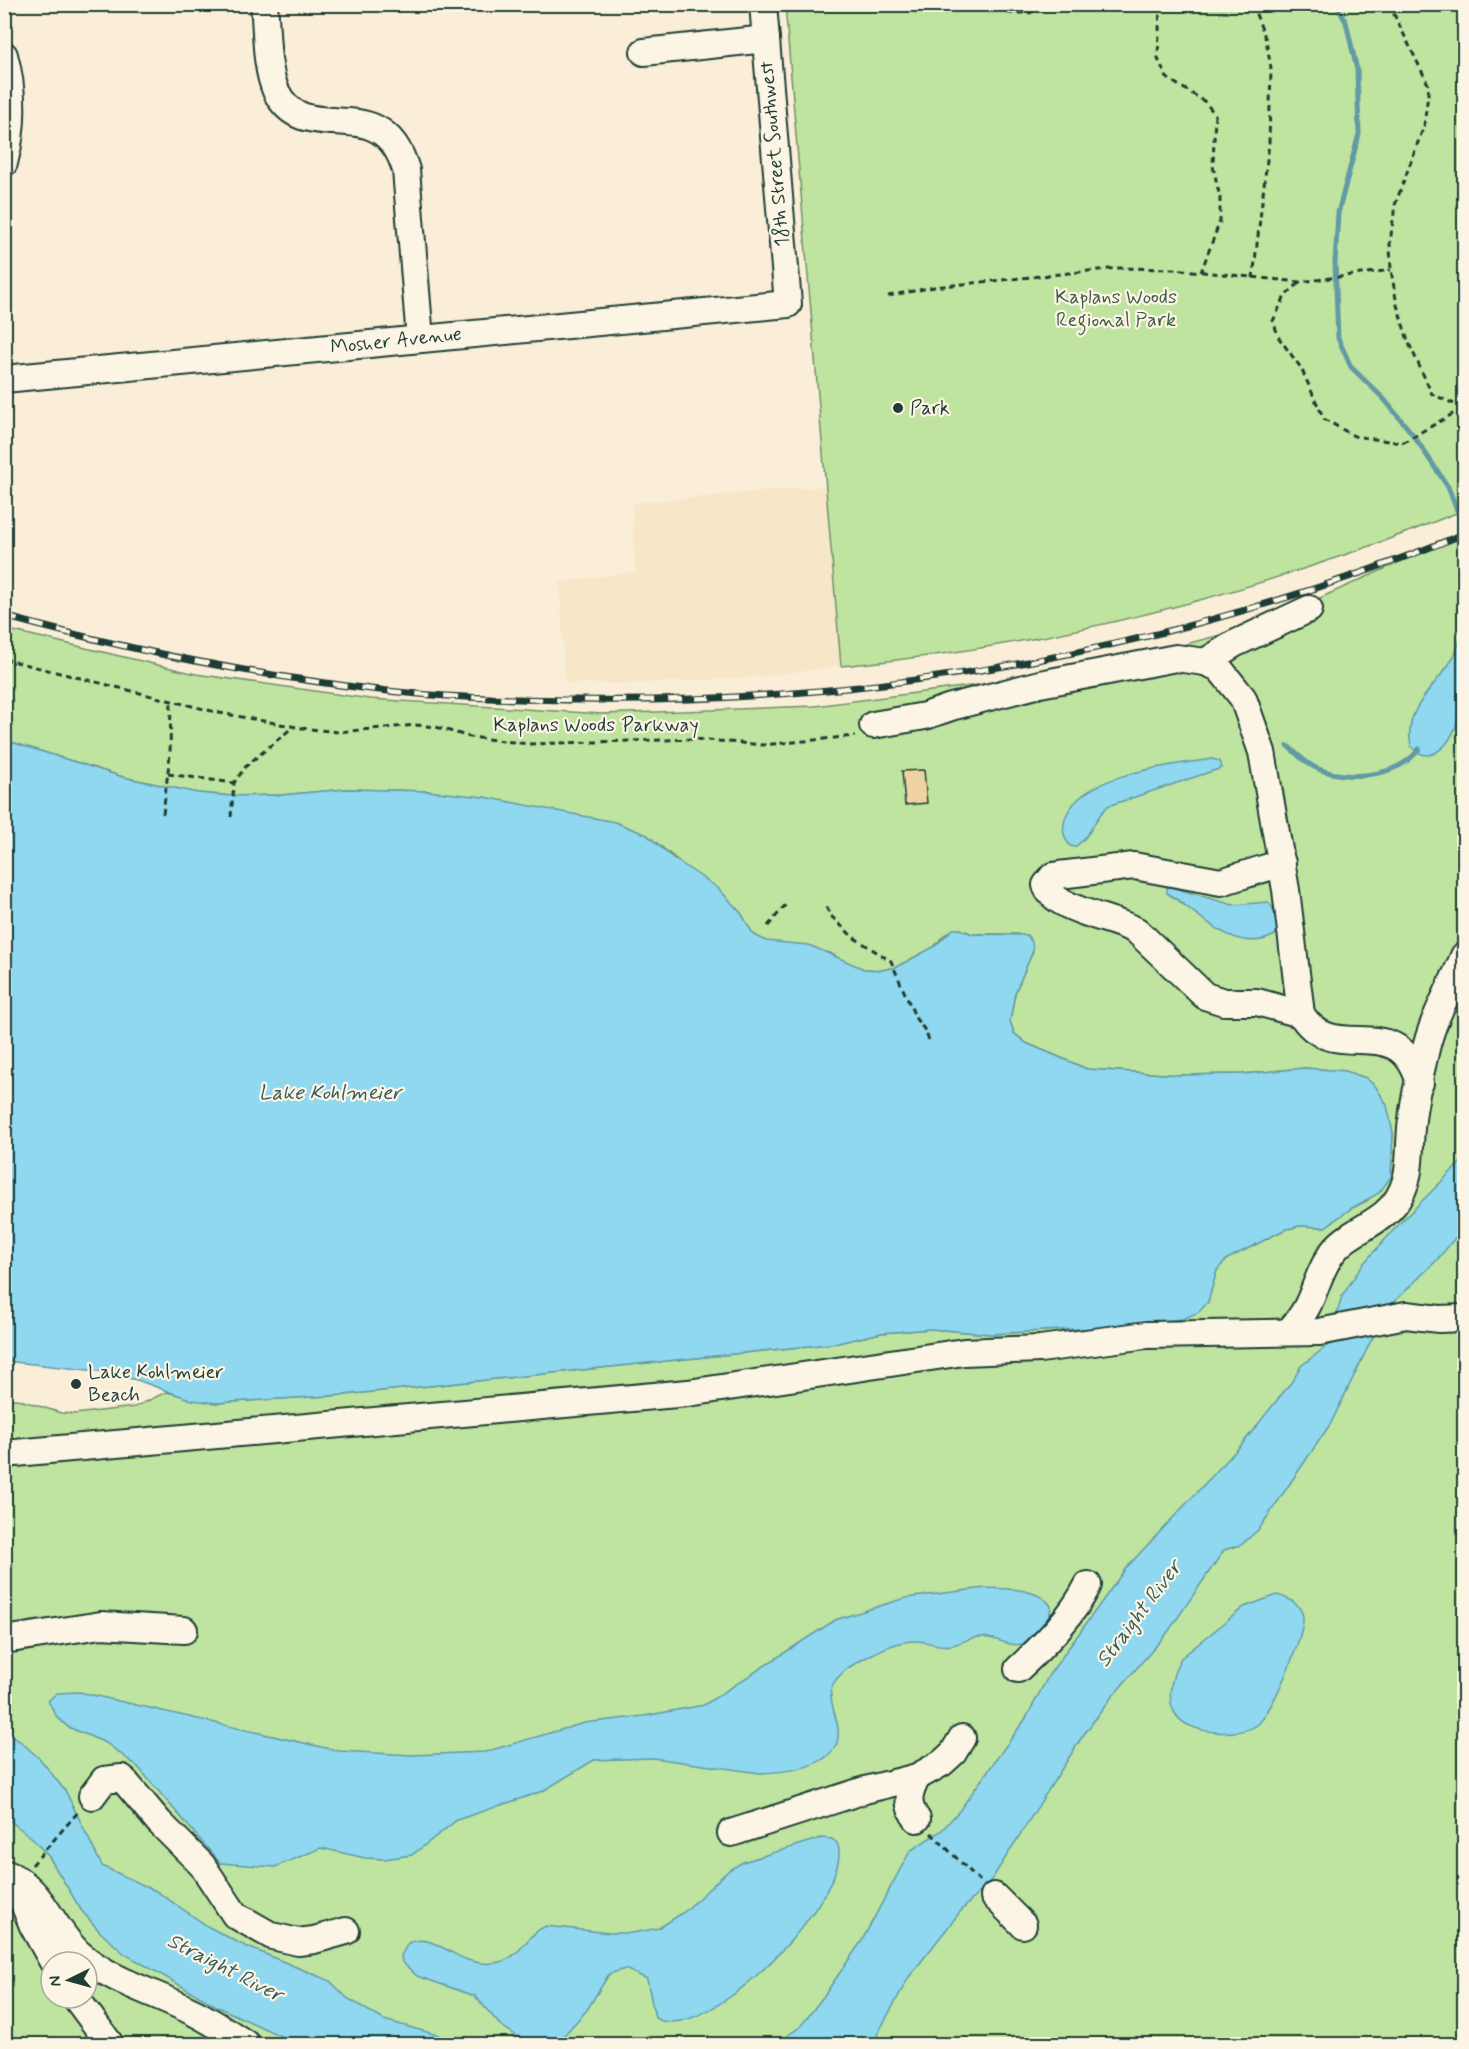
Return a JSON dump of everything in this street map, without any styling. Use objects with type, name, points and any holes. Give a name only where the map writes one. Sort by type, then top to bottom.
[{"type":"street","points":[[264,4],[271,77],[278,94],[288,106],[314,120],[369,124],[382,132],[401,155],[406,170],[420,339]]},
{"type":"street","name":"18th Street Southwest","points":[[763,4],[788,304]]},
{"type":"street","points":[[644,52],[766,39]]},
{"type":"street","points":[[4,55],[13,100],[12,124],[4,163]]},
{"type":"street","name":"Mosher Avenue","points":[[5,379],[788,304]]},
{"type":"street","points":[[4,370],[5,379]]},
{"type":"street","points":[[1205,662],[1234,644],[1309,609]]},
{"type":"street","points":[[868,730],[1040,684],[1156,662],[1190,658],[1219,668],[1243,698],[1262,752],[1282,863],[1301,1014],[1312,1028],[1329,1038],[1372,1041],[1396,1047],[1411,1059],[1420,1083]]},
{"type":"street","points":[[1282,863],[1221,882],[1153,868],[1124,866],[1059,875],[1046,885],[1052,896],[1065,904],[1124,923],[1137,931],[1205,996],[1224,1002],[1257,1002],[1301,1014]]},
{"type":"street","points":[[1288,1332],[1308,1310],[1330,1256],[1336,1247],[1378,1220],[1401,1195],[1410,1166],[1412,1119],[1428,1037],[1464,956]]},
{"type":"street","points":[[4,1454],[677,1394],[964,1352],[1040,1349],[1148,1335],[1319,1332],[1391,1317],[1464,1318]]},
{"type":"street","points":[[1018,1669],[1045,1644],[1082,1596]]},
{"type":"street","points":[[4,1640],[101,1625],[184,1630]]},
{"type":"street","points":[[731,1833],[845,1796],[917,1777],[942,1763],[962,1738]]},
{"type":"street","points":[[917,1777],[908,1797],[911,1812],[917,1819]]},
{"type":"street","points":[[92,1796],[104,1780],[122,1778],[159,1822],[202,1865],[235,1915],[254,1927],[272,1936],[298,1942],[314,1940],[346,1930]]},
{"type":"street","points":[[4,1873],[19,1878],[31,1889],[60,1932],[78,1953],[96,1967],[113,1977],[191,2011],[246,2044]]},
{"type":"street","points":[[20,1894],[33,1926],[46,1950]]},
{"type":"street","points":[[994,1896],[1023,1925]]},
{"type":"street","points":[[85,2010],[110,2044]]},
{"type":"path","points":[[1002,4],[1007,13],[1029,13],[1052,4]]},
{"type":"path","points":[[1160,4],[1158,59],[1167,78],[1204,100],[1215,114],[1213,166],[1220,198],[1220,221],[1201,272]]},
{"type":"path","points":[[1252,4],[1266,40],[1271,68],[1269,143],[1253,278]]},
{"type":"path","points":[[1389,4],[1429,86],[1424,126],[1395,205],[1390,243],[1391,270],[1408,341],[1432,394],[1464,408]]},
{"type":"path","points":[[1394,11],[1396,4]]},
{"type":"path","points":[[888,296],[934,287],[1118,268],[1201,272],[1300,282],[1391,270]]},
{"type":"path","points":[[1300,282],[1285,296],[1273,321],[1279,338],[1301,368],[1324,418],[1354,436],[1402,443],[1464,408]]},
{"type":"path","name":"Kaplans Woods Parkway","points":[[4,659],[220,713],[294,727],[338,732],[417,725],[436,727],[479,738],[528,744],[695,739],[763,746],[868,730]]},
{"type":"path","points":[[164,814],[171,699]]},
{"type":"path","points":[[231,817],[234,783],[246,766],[294,727]]},
{"type":"path","points":[[168,774],[234,783]]},
{"type":"path","points":[[768,926],[787,903]]},
{"type":"path","points":[[826,906],[831,916],[853,937],[891,961],[916,1019],[929,1040]]},
{"type":"path","points":[[36,1861],[92,1796]]},
{"type":"path","points":[[917,1819],[994,1896]]},
{"type":"shaded area","points":[[826,486],[841,666],[757,677],[628,684],[565,683],[560,582],[635,572],[632,503]]},
{"type":"green space","name":"Kaplans Woods Regional Park","points":[[785,5],[1464,5],[1464,510],[1313,566],[1158,611],[1001,645],[841,666]]},
{"type":"green space","points":[[1464,533],[1464,2044],[5,2044],[5,1400],[17,1399],[61,1413],[74,1414],[135,1407],[166,1392],[216,1403],[344,1395],[838,1343],[881,1333],[931,1329],[991,1334],[1112,1327],[1208,1302],[1217,1270],[1227,1259],[1284,1230],[1299,1226],[1325,1227],[1352,1208],[1367,1201],[1391,1177],[1393,1133],[1346,1071],[1304,1068],[1243,1074],[1179,1075],[1087,1069],[1026,1043],[1014,1033],[1010,1021],[1015,993],[1033,951],[1018,934],[972,934],[960,929],[944,935],[934,947],[896,967],[882,970],[864,969],[850,965],[830,953],[766,942],[753,934],[741,913],[647,835],[427,791],[346,789],[281,795],[232,796],[198,793],[123,777],[5,740],[5,629],[196,674],[370,699],[602,714],[815,706],[1024,679],[1125,660],[1228,633],[1280,616]]},
{"type":"water","points":[[1464,627],[1463,696],[1454,731],[1446,744],[1435,753],[1422,754],[1411,746],[1410,734],[1414,712],[1453,658]]},
{"type":"water","name":"Lake Kohlmeier","points":[[5,740],[123,777],[198,793],[232,796],[281,795],[346,789],[427,791],[484,797],[615,822],[647,835],[673,858],[718,888],[741,913],[753,934],[766,941],[809,945],[864,969],[882,970],[896,967],[934,947],[953,929],[972,934],[1027,935],[1032,942],[1033,951],[1015,993],[1010,1021],[1014,1033],[1026,1043],[1087,1069],[1179,1075],[1243,1074],[1304,1068],[1346,1071],[1366,1078],[1376,1087],[1387,1105],[1393,1133],[1391,1177],[1379,1193],[1325,1227],[1299,1226],[1284,1230],[1227,1259],[1217,1270],[1208,1302],[1199,1312],[1183,1319],[1112,1327],[991,1334],[931,1329],[881,1333],[838,1343],[344,1395],[216,1403],[192,1400],[137,1380],[98,1371],[5,1361]]},
{"type":"water","points":[[1212,759],[1220,761],[1222,768],[1108,806],[1081,842],[1075,847],[1070,846],[1067,842],[1064,831],[1066,816],[1076,801],[1091,790],[1109,781],[1153,768]]},
{"type":"water","points":[[1167,886],[1233,905],[1268,902],[1276,918],[1275,935],[1260,940],[1245,940],[1231,936],[1217,929],[1167,893]]},
{"type":"water","name":"Straight River","points":[[1464,1159],[1464,1227],[1437,1260],[1386,1310],[1331,1423],[1259,1529],[1241,1545],[1224,1550],[1168,1632],[1111,1698],[1082,1737],[992,1879],[960,1912],[909,1977],[872,2044],[775,2044],[800,2027],[823,1997],[861,1942],[910,1851],[942,1830],[959,1811],[1026,1718],[1049,1675],[1126,1568],[1243,1443],[1293,1380],[1301,1366],[1328,1345],[1342,1296],[1363,1264]]},
{"type":"water","points":[[985,1588],[1021,1590],[1038,1595],[1051,1606],[1049,1619],[1023,1644],[1012,1644],[983,1637],[948,1646],[907,1641],[880,1650],[848,1668],[831,1689],[838,1729],[837,1742],[832,1752],[811,1765],[798,1769],[760,1773],[653,1758],[594,1760],[543,1791],[457,1820],[412,1855],[384,1859],[365,1858],[321,1848],[275,1867],[220,1863],[138,1767],[106,1743],[68,1727],[57,1717],[48,1701],[57,1693],[79,1692],[339,1751],[412,1755],[485,1752],[584,1723],[644,1716],[704,1705],[835,1620],[905,1598]]},
{"type":"water","points":[[1277,1595],[1290,1600],[1300,1608],[1303,1617],[1302,1626],[1286,1674],[1263,1718],[1249,1729],[1227,1733],[1202,1730],[1182,1721],[1173,1709],[1170,1694],[1175,1671],[1181,1658],[1244,1607]]},
{"type":"water","name":"Straight River","points":[[4,1733],[20,1741],[41,1760],[66,1792],[102,1866],[156,1891],[209,1927],[243,1945],[330,1981],[347,1998],[384,2020],[470,2044],[298,2044],[218,2007],[125,1954],[101,1933],[81,1910],[49,1857],[31,1837],[5,1817]]},
{"type":"water","points":[[821,1838],[832,1839],[837,1843],[837,1864],[825,1893],[803,1926],[774,1959],[742,1988],[709,2010],[679,2021],[655,2018],[647,1979],[625,1969],[609,1974],[587,2010],[556,2044],[529,2044],[500,2025],[475,1996],[417,1976],[402,1962],[401,1956],[408,1943],[419,1940],[438,1945],[468,1960],[494,1963],[511,1957],[533,1935],[546,1926],[610,1933],[632,1933],[659,1928],[684,1912],[729,1870],[743,1862]]},
{"type":"building","points":[[924,770],[927,803],[905,805],[902,771]]},
{"type":"waterway","points":[[1336,4],[1346,22],[1357,70],[1359,134],[1338,213],[1335,263],[1338,338],[1351,367],[1384,399],[1414,436],[1448,487],[1464,528]]},
{"type":"waterway","points":[[1288,746],[1314,767],[1326,772],[1355,776],[1398,766],[1410,759],[1419,749]]},
{"type":"railway","points":[[4,616],[186,659],[278,676],[371,689],[502,698],[694,699],[807,692],[919,679],[1031,661],[1141,638],[1250,609],[1358,574],[1464,534]]},
{"type":"place","name":"Park","points":[[898,408]]},
{"type":"place","name":"Lake Kohlmeier Beach","points":[[76,1384]]}]
